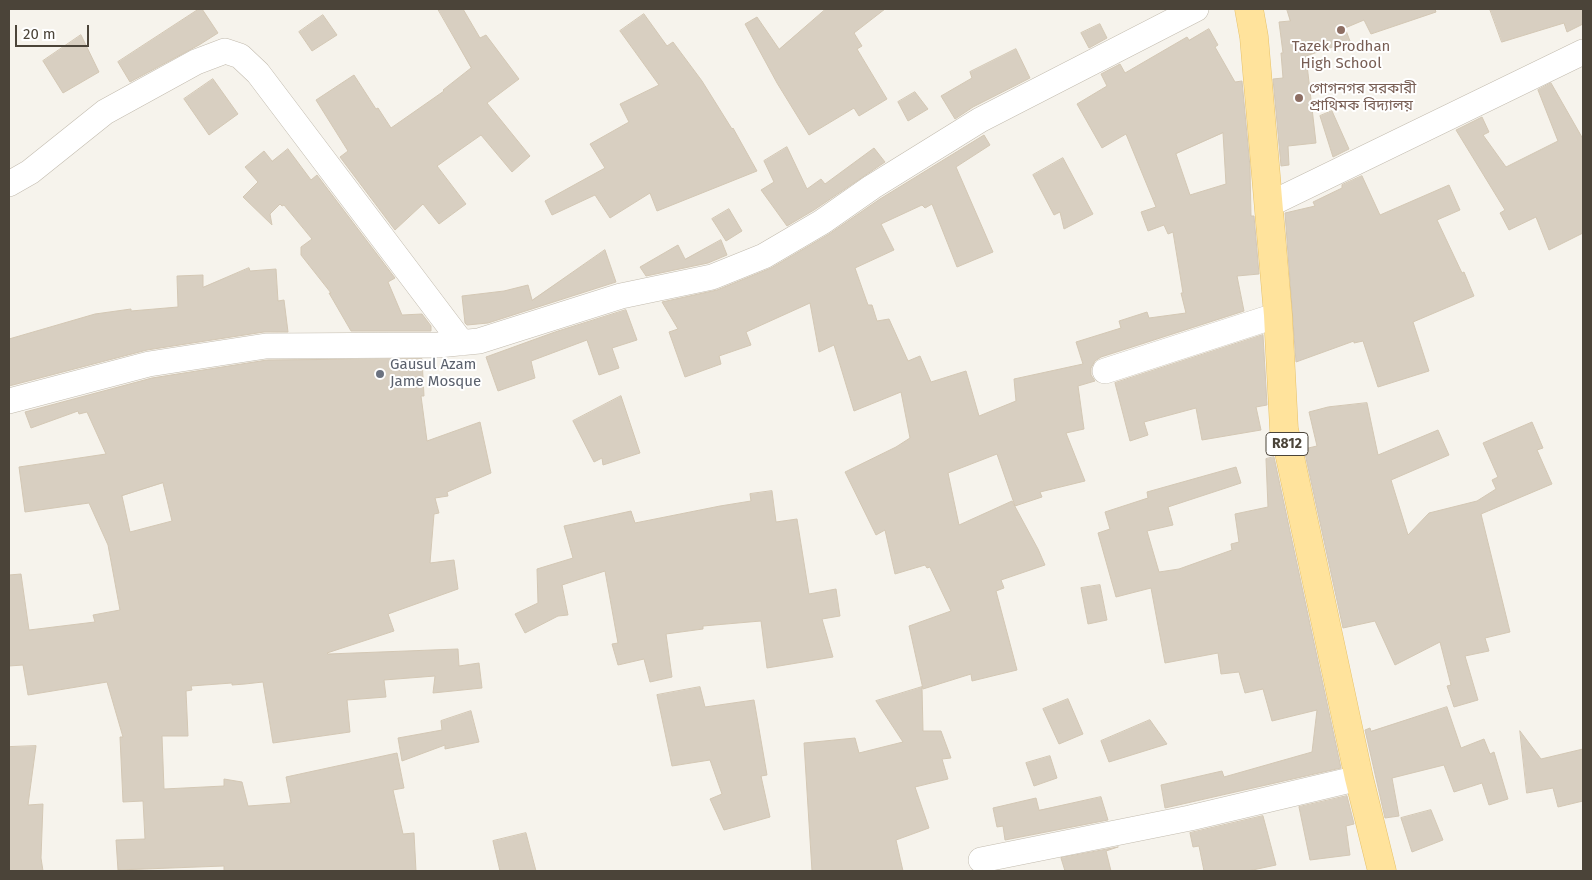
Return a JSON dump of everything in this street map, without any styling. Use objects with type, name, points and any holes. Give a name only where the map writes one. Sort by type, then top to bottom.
[{"type":"main road","name":"R812","points":[[1249,9],[1254,37],[1278,315],[1284,429],[1359,778],[1382,871]]},
{"type":"street","points":[[9,401],[149,364],[266,346],[438,345],[479,342],[621,296],[712,277],[764,256],[822,222],[872,187],[980,120],[1196,9]]},
{"type":"street","points":[[9,184],[30,172],[105,112],[196,62],[225,51],[240,56],[258,73],[462,343]]},
{"type":"street","points":[[1268,205],[1583,52]]},
{"type":"street","points":[[1105,371],[1278,315]]},
{"type":"street","points":[[981,860],[1190,818],[1359,778]]},
{"type":"building","points":[[199,9],[202,9],[218,33],[130,82],[118,62]]},
{"type":"building","points":[[438,9],[463,9],[480,38],[486,35],[519,79],[487,103],[530,156],[512,172],[481,135],[437,166],[466,204],[439,224],[423,204],[395,230],[340,157],[348,151],[316,100],[354,75],[391,128],[444,91],[471,68]]},
{"type":"building","points":[[826,9],[885,9],[854,33],[862,46],[857,49],[887,99],[859,116],[854,108],[809,135],[777,83],[745,24],[757,17],[779,49]]},
{"type":"building","points":[[1287,9],[1435,9],[1436,12],[1371,34],[1364,20],[1345,28],[1350,41],[1306,56],[1316,143],[1288,146],[1289,165],[1281,166],[1273,79],[1283,78],[1281,53],[1283,53],[1279,22],[1290,21]]},
{"type":"building","points":[[1490,9],[1583,9],[1583,24],[1567,32],[1564,23],[1502,42]]},
{"type":"building","points":[[644,14],[667,46],[673,42],[702,81],[733,128],[757,171],[657,211],[650,193],[610,218],[595,195],[552,215],[545,201],[605,168],[590,144],[629,122],[620,104],[659,85],[620,31]]},
{"type":"building","points":[[323,15],[337,35],[312,51],[299,32]]},
{"type":"building","points":[[1100,24],[1107,38],[1089,48],[1081,33]]},
{"type":"building","points":[[1209,29],[1218,45],[1215,47],[1235,82],[1242,81],[1250,167],[1251,216],[1254,216],[1259,274],[1237,276],[1244,311],[1101,357],[1095,361],[1091,368],[1091,375],[1095,381],[1078,386],[1084,429],[1066,433],[1085,481],[1040,492],[1042,497],[1015,506],[997,454],[948,473],[959,525],[1012,501],[1045,565],[1001,580],[1004,588],[996,591],[1017,670],[972,681],[971,674],[923,689],[909,626],[951,611],[930,567],[927,568],[925,565],[895,574],[885,530],[876,535],[845,472],[910,438],[901,392],[854,411],[834,345],[819,352],[810,303],[746,332],[751,345],[719,356],[721,364],[685,377],[669,332],[678,329],[662,302],[717,290],[771,268],[829,234],[880,199],[984,135],[990,145],[956,167],[993,252],[957,267],[932,204],[925,208],[922,205],[881,224],[894,250],[855,268],[868,305],[872,305],[877,321],[889,319],[908,361],[920,356],[931,382],[966,371],[979,416],[1016,401],[1014,379],[1083,364],[1076,342],[1121,328],[1119,321],[1147,312],[1149,318],[1186,313],[1181,293],[1183,293],[1173,232],[1168,234],[1164,225],[1148,231],[1141,212],[1156,207],[1126,134],[1102,148],[1077,104],[1107,86],[1101,74],[1120,64],[1125,73],[1187,37],[1189,40]],"holes":[[[1223,133],[1226,184],[1190,195],[1176,154]]]},
{"type":"building","points":[[81,35],[99,72],[63,93],[43,61]]},
{"type":"building","points":[[1016,49],[1030,78],[973,107],[955,119],[941,96],[972,78],[970,72]]},
{"type":"building","points":[[213,79],[238,114],[209,135],[184,99]]},
{"type":"building","points":[[1551,83],[1583,139],[1583,233],[1549,250],[1536,217],[1509,230],[1500,213],[1505,210],[1456,130],[1482,117],[1489,132],[1483,135],[1506,167],[1558,141],[1538,90]]},
{"type":"building","points":[[915,92],[928,109],[908,121],[898,102]]},
{"type":"building","points":[[1332,111],[1349,149],[1333,157],[1320,116]]},
{"type":"building","points":[[787,147],[807,189],[821,179],[825,184],[874,148],[885,162],[787,226],[761,190],[774,182],[764,161]]},
{"type":"building","points":[[288,149],[311,180],[317,175],[395,278],[388,282],[402,315],[422,314],[431,326],[431,331],[351,331],[329,293],[331,293],[301,255],[301,247],[312,239],[284,205],[280,204],[270,214],[272,225],[243,197],[258,182],[245,167],[264,151],[272,161]]},
{"type":"building","points":[[1063,158],[1093,214],[1064,229],[1060,212],[1054,215],[1033,175]]},
{"type":"building","points":[[1362,176],[1380,215],[1449,185],[1460,210],[1437,220],[1462,273],[1464,272],[1474,296],[1413,322],[1429,371],[1378,387],[1363,341],[1354,343],[1354,341],[1296,362],[1285,213],[1315,206],[1313,202]]},
{"type":"building","points":[[729,209],[742,231],[726,241],[712,219]]},
{"type":"building","points":[[721,240],[727,255],[708,263],[646,276],[640,267],[678,245],[685,259]]},
{"type":"building","points":[[605,250],[616,282],[488,323],[467,325],[465,323],[462,296],[504,291],[528,285],[532,300]]},
{"type":"building","points":[[249,268],[250,271],[276,269],[278,301],[284,300],[288,332],[264,332],[147,350],[9,386],[9,339],[95,314],[131,309],[131,311],[178,307],[177,276],[203,275],[203,287]]},
{"type":"building","points":[[626,310],[637,340],[612,348],[619,368],[599,375],[587,340],[531,361],[535,378],[498,391],[486,357],[555,332]]},
{"type":"building","points":[[1263,335],[1267,405],[1256,407],[1261,430],[1202,440],[1196,408],[1144,422],[1148,435],[1130,441],[1115,383]]},
{"type":"building","points":[[422,359],[424,396],[421,396],[427,441],[480,422],[491,473],[447,492],[448,496],[435,498],[439,513],[434,514],[430,563],[454,560],[458,589],[388,614],[394,631],[327,653],[458,649],[459,666],[479,663],[482,688],[433,693],[435,676],[384,680],[386,697],[347,700],[350,732],[273,743],[263,682],[191,686],[192,690],[186,691],[188,736],[162,736],[164,789],[224,786],[224,779],[242,782],[248,806],[291,803],[286,777],[397,753],[404,788],[393,790],[403,834],[414,833],[416,871],[224,871],[224,866],[118,870],[116,840],[145,839],[143,801],[123,802],[120,737],[123,737],[107,682],[28,695],[23,665],[9,666],[9,575],[21,574],[29,630],[95,622],[93,615],[120,610],[108,545],[89,503],[25,512],[19,467],[106,454],[87,412],[79,414],[78,411],[31,428],[25,412],[152,378],[267,360]],"holes":[[[163,483],[172,521],[130,532],[122,496]]]},
{"type":"building","points":[[621,396],[640,453],[603,465],[602,458],[594,462],[573,421]]},
{"type":"building","points":[[1367,403],[1378,455],[1438,430],[1449,455],[1391,480],[1408,535],[1429,513],[1477,501],[1496,489],[1492,480],[1498,477],[1483,443],[1532,422],[1543,448],[1537,450],[1552,484],[1481,514],[1510,632],[1485,638],[1489,651],[1465,656],[1478,700],[1454,707],[1447,686],[1451,685],[1440,642],[1395,665],[1375,621],[1343,628],[1304,449],[1317,446],[1309,412],[1328,407]]},
{"type":"building","points":[[1274,457],[1341,768],[1165,808],[1161,785],[1222,771],[1224,777],[1312,752],[1317,710],[1272,721],[1263,689],[1245,693],[1239,672],[1221,674],[1218,653],[1165,663],[1151,588],[1116,597],[1098,533],[1110,529],[1105,512],[1148,498],[1147,492],[1236,467],[1241,483],[1168,507],[1173,525],[1147,531],[1159,572],[1179,569],[1232,550],[1231,544],[1239,542],[1235,514],[1268,507],[1266,459]]},
{"type":"building","points":[[772,491],[776,522],[797,519],[809,594],[836,589],[840,616],[822,619],[833,657],[767,668],[761,621],[703,626],[703,629],[666,634],[672,677],[650,682],[644,659],[618,665],[612,644],[618,643],[605,571],[562,585],[568,615],[558,616],[525,633],[515,614],[538,603],[537,569],[573,558],[564,526],[631,511],[635,523],[751,501],[750,494]]},
{"type":"building","points":[[1100,585],[1107,620],[1088,624],[1081,588]]},
{"type":"building","points":[[700,687],[705,707],[754,700],[767,775],[761,776],[770,817],[724,830],[710,799],[722,794],[710,760],[672,766],[657,695]]},
{"type":"building","points":[[922,687],[923,731],[941,731],[951,758],[942,759],[948,779],[915,787],[929,828],[896,840],[903,871],[812,871],[804,743],[855,738],[859,753],[903,742],[876,701]]},
{"type":"building","points":[[1068,699],[1083,734],[1059,744],[1043,709]]},
{"type":"building","points":[[1447,707],[1461,748],[1484,739],[1490,754],[1494,752],[1508,799],[1489,805],[1482,783],[1454,792],[1444,765],[1392,778],[1399,816],[1385,818],[1365,730],[1370,728],[1371,731]]},
{"type":"building","points":[[471,711],[479,742],[445,749],[445,745],[402,761],[398,738],[442,730],[441,721]]},
{"type":"building","points":[[1150,720],[1167,744],[1109,762],[1101,741]]},
{"type":"building","points":[[1520,731],[1541,759],[1583,749],[1583,801],[1558,807],[1553,788],[1527,793]]},
{"type":"building","points":[[36,746],[28,805],[43,804],[41,858],[43,871],[9,871],[9,747]]},
{"type":"building","points":[[1050,756],[1057,778],[1034,786],[1026,763]]},
{"type":"building","points":[[1347,796],[1354,824],[1346,826],[1350,855],[1310,860],[1299,807]]},
{"type":"building","points":[[1101,797],[1108,820],[1005,840],[1003,826],[997,827],[993,808],[1036,798],[1039,810]]},
{"type":"building","points":[[1431,810],[1443,840],[1412,852],[1401,818]]},
{"type":"building","points":[[1263,816],[1276,865],[1248,871],[1204,871],[1199,846],[1193,847],[1190,833]]},
{"type":"building","points":[[526,833],[536,871],[500,871],[493,841]]},
{"type":"building","points":[[1118,847],[1106,851],[1111,871],[1065,871],[1061,858]]},
{"type":"place","name":"Tazek Prodhan High School","points":[[1341,30]]},
{"type":"place","name":"গোগনগর সরকারী প্রাথিমক বিদ্যালয়","points":[[1299,98]]},
{"type":"place","name":"Gausul Azam Jame Mosque","points":[[380,374]]}]
